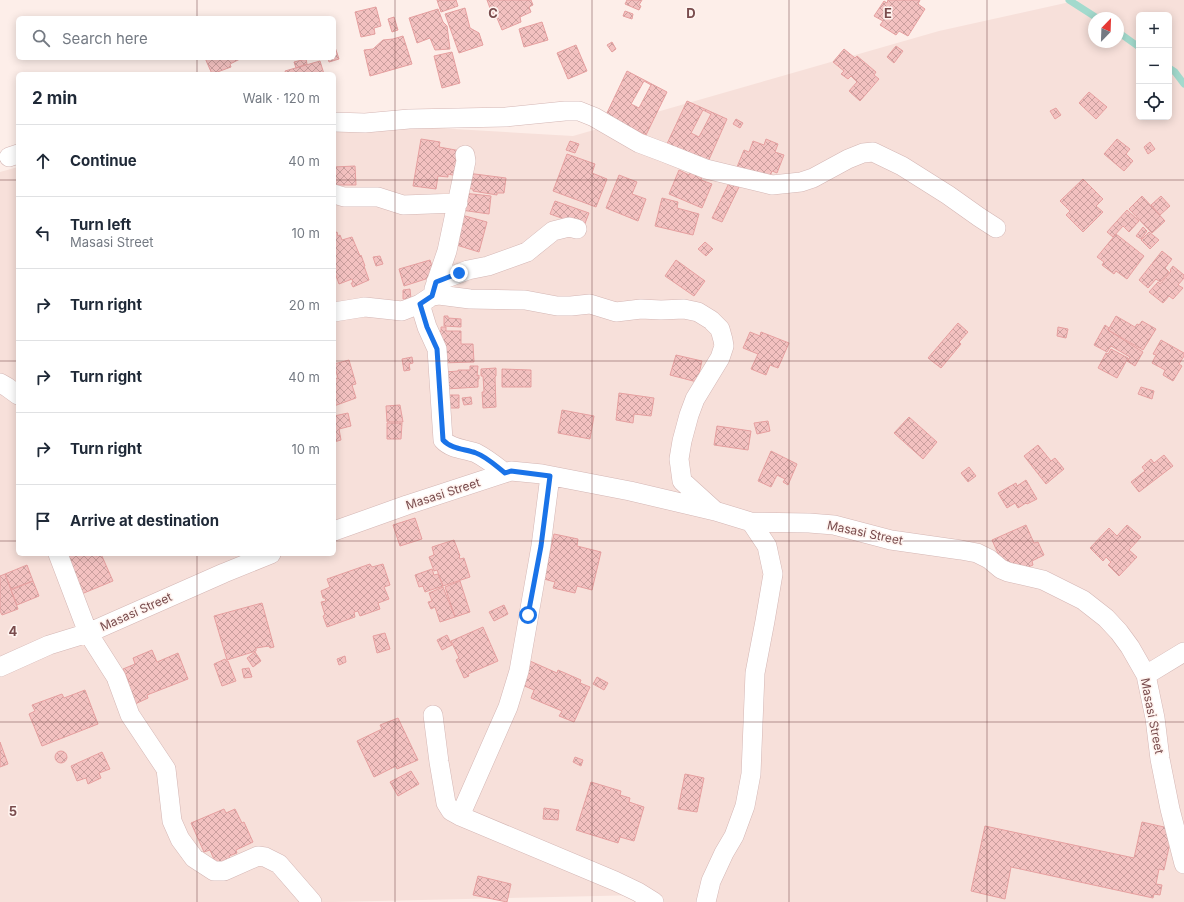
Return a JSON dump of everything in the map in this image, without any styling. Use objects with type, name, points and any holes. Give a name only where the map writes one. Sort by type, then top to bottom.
[{"type":"street","points":[[336,122],[365,123],[409,119],[506,116],[565,110],[579,112],[594,117],[639,143],[706,169],[772,184],[801,182],[813,178],[848,159],[864,153],[873,152],[902,166],[996,228]]},
{"type":"street","points":[[464,155],[466,161],[458,203],[447,251],[430,294],[427,327],[437,349],[443,440],[447,444],[456,448],[476,453],[505,473]]},
{"type":"street","points":[[336,195],[344,197],[378,197],[403,205],[458,203]]},
{"type":"street","points":[[336,312],[365,307],[402,311],[468,270],[488,266],[527,252],[553,231],[569,227],[577,229]]},
{"type":"street","points":[[430,294],[470,298],[519,300],[557,306],[590,304],[616,312],[641,309],[684,309],[698,312],[711,320],[720,329],[724,346],[720,358],[695,399],[682,441],[679,459],[682,481],[715,511]]},
{"type":"street","points":[[0,383],[16,393]]},
{"type":"street","name":"Masasi Street","points":[[336,530],[511,471],[550,476],[630,491],[715,511],[750,522],[834,524],[891,540],[977,553],[989,559],[1001,569],[1043,580],[1083,600],[1106,618],[1130,647],[1146,675],[1155,718],[1160,759],[1184,864]]},
{"type":"street","points":[[460,816],[508,707],[519,671],[541,546],[550,476]]},
{"type":"street","points":[[706,902],[711,881],[734,836],[745,806],[751,774],[755,673],[773,574],[767,546],[750,522]]},
{"type":"street","points":[[59,556],[88,633],[116,677],[130,715],[166,769],[172,821],[180,839],[194,858],[214,871],[224,871],[258,856],[265,857],[279,864],[312,902]]},
{"type":"street","name":"Masasi Street","points":[[0,667],[48,645],[88,633],[266,556]]},
{"type":"street","points":[[1146,675],[1184,652]]},
{"type":"street","points":[[433,715],[446,803],[451,811],[615,881],[638,892],[654,902]]},
{"type":"shaded area","points":[[1079,0],[1184,0],[1184,902],[643,902],[643,895],[333,902],[0,902],[0,172],[16,168],[16,556],[336,556],[336,122],[573,136],[939,31]]},
{"type":"building","points":[[437,0],[456,0],[458,6],[441,12]]},
{"type":"building","points":[[487,0],[531,0],[533,5],[529,7],[531,12],[520,17],[521,22],[502,30],[497,18],[494,19]]},
{"type":"building","points":[[627,0],[642,0],[639,5],[641,6],[639,10],[625,4]]},
{"type":"building","points":[[888,0],[920,0],[918,4],[925,9],[908,36],[899,31],[896,35],[880,25],[883,21],[874,16],[884,1],[887,3]]},
{"type":"building","points":[[376,7],[381,26],[374,28],[375,34],[361,37],[355,12]]},
{"type":"building","points":[[465,8],[470,28],[479,33],[483,45],[459,53],[445,14]]},
{"type":"building","points":[[438,9],[443,22],[447,26],[450,49],[435,50],[430,38],[417,43],[409,18]]},
{"type":"building","points":[[625,11],[633,14],[632,19],[623,16]]},
{"type":"building","points":[[394,17],[398,30],[392,32],[388,19]]},
{"type":"building","points":[[542,22],[548,40],[524,47],[519,29]]},
{"type":"building","points":[[403,36],[412,64],[370,76],[364,50],[373,49],[383,40]]},
{"type":"building","points":[[612,42],[616,49],[612,52],[607,45]]},
{"type":"building","points":[[576,45],[587,71],[568,79],[557,53]]},
{"type":"building","points":[[896,46],[903,51],[894,63],[887,57]]},
{"type":"building","points":[[844,49],[855,58],[857,56],[876,72],[874,75],[879,79],[860,101],[849,91],[857,82],[851,76],[848,79],[841,74],[844,71],[833,62]]},
{"type":"building","points":[[336,50],[339,59],[336,60]]},
{"type":"building","points":[[452,52],[460,83],[442,88],[434,56]]},
{"type":"building","points":[[206,60],[238,60],[230,64],[231,67],[217,72],[211,72]]},
{"type":"building","points":[[306,60],[307,64],[296,68],[294,62]]},
{"type":"building","points":[[320,61],[323,72],[285,72]]},
{"type":"building","points":[[627,71],[667,92],[646,135],[606,115]],"holes":[[[644,81],[651,85],[639,108],[631,104]]]},
{"type":"building","points":[[1089,92],[1107,107],[1096,119],[1079,103]]},
{"type":"building","points":[[687,101],[727,119],[707,164],[666,146]],"holes":[[[703,110],[711,114],[699,137],[691,133]]]},
{"type":"building","points":[[1056,108],[1061,115],[1055,119],[1050,111]]},
{"type":"building","points":[[736,119],[743,123],[740,128],[733,124]]},
{"type":"building","points":[[421,139],[440,142],[439,147],[461,151],[457,176],[448,174],[448,177],[438,176],[436,189],[413,186]]},
{"type":"building","points":[[766,139],[778,144],[775,152],[784,155],[777,173],[772,171],[769,179],[737,167],[744,150],[749,152],[753,141],[764,145]]},
{"type":"building","points":[[1117,139],[1130,149],[1126,154],[1133,161],[1124,171],[1104,154]]},
{"type":"building","points":[[570,141],[579,144],[575,153],[566,150]]},
{"type":"building","points":[[1150,142],[1155,149],[1148,154],[1144,147]]},
{"type":"building","points":[[567,154],[595,164],[592,173],[607,179],[596,207],[553,191]]},
{"type":"building","points":[[355,166],[356,185],[336,185],[336,167]]},
{"type":"building","points":[[679,170],[689,175],[691,171],[702,176],[701,180],[712,184],[702,208],[669,194]]},
{"type":"building","points":[[467,173],[506,178],[504,193],[497,193],[497,195],[473,191],[473,189],[465,188]]},
{"type":"building","points":[[619,175],[637,182],[632,194],[646,199],[638,221],[606,208]]},
{"type":"building","points":[[1083,179],[1103,199],[1096,206],[1103,212],[1083,232],[1066,215],[1070,211],[1060,201]]},
{"type":"building","points":[[729,183],[739,187],[722,222],[712,218]]},
{"type":"building","points":[[463,193],[491,196],[489,214],[461,210]]},
{"type":"building","points":[[1142,196],[1165,221],[1152,233],[1129,209]]},
{"type":"building","points":[[1161,196],[1170,206],[1160,215],[1151,205]]},
{"type":"building","points":[[662,198],[678,202],[677,208],[699,214],[693,235],[655,226]]},
{"type":"building","points":[[555,201],[589,213],[584,226],[550,214]]},
{"type":"building","points":[[1127,210],[1139,221],[1129,232],[1123,226],[1113,237],[1107,232]]},
{"type":"building","points":[[458,214],[487,222],[479,252],[450,243]]},
{"type":"building","points":[[1143,227],[1147,231],[1141,239],[1136,236]]},
{"type":"building","points":[[336,232],[338,236],[340,235],[342,240],[352,237],[360,256],[361,255],[369,280],[353,287],[351,283],[353,283],[352,279],[339,284],[336,276]]},
{"type":"building","points":[[1149,232],[1159,240],[1150,249],[1141,240]]},
{"type":"building","points":[[1116,234],[1144,256],[1127,279],[1116,271],[1114,274],[1102,265],[1104,262],[1097,257]]},
{"type":"building","points":[[705,242],[713,249],[706,256],[698,249]]},
{"type":"building","points":[[1162,251],[1172,259],[1165,268],[1169,272],[1160,282],[1156,279],[1148,288],[1139,280]]},
{"type":"building","points":[[380,256],[383,264],[376,266],[373,257]]},
{"type":"building","points":[[430,260],[435,276],[404,286],[399,269]]},
{"type":"building","points":[[676,260],[705,281],[694,296],[665,276]]},
{"type":"building","points":[[1173,266],[1184,275],[1184,278],[1178,285],[1183,288],[1173,299],[1169,296],[1163,303],[1149,292],[1158,282],[1160,284],[1171,271],[1170,270]]},
{"type":"building","points":[[410,289],[411,299],[403,299],[403,290]]},
{"type":"building","points":[[444,316],[448,316],[448,318],[461,319],[461,327],[444,326]]},
{"type":"building","points":[[1116,316],[1135,327],[1142,321],[1156,329],[1143,350],[1108,330]]},
{"type":"building","points":[[958,323],[968,332],[959,342],[961,344],[941,368],[928,358]]},
{"type":"building","points":[[1105,325],[1109,328],[1108,330],[1143,352],[1135,366],[1127,361],[1130,357],[1111,346],[1107,352],[1094,345]]},
{"type":"building","points":[[441,327],[446,327],[446,331],[461,331],[461,344],[473,344],[474,362],[440,363],[439,333],[441,331]]},
{"type":"building","points":[[1058,327],[1068,329],[1066,338],[1057,336]]},
{"type":"building","points":[[750,332],[760,336],[761,332],[789,343],[778,368],[770,365],[766,375],[751,369],[758,354],[743,348]]},
{"type":"building","points":[[1161,340],[1184,353],[1184,356],[1179,364],[1182,366],[1173,381],[1163,375],[1165,370],[1152,363],[1156,355],[1153,354]]},
{"type":"building","points":[[1111,349],[1128,358],[1117,378],[1098,368],[1106,353],[1108,354]]},
{"type":"building","points":[[676,355],[702,361],[697,382],[670,375]]},
{"type":"building","points":[[412,357],[413,363],[409,364],[410,370],[404,371],[402,359]]},
{"type":"building","points":[[349,360],[356,384],[352,385],[356,398],[336,405],[336,378],[338,378],[336,363]]},
{"type":"building","points":[[470,366],[478,366],[478,387],[446,389],[445,372],[470,370]]},
{"type":"building","points":[[496,368],[496,407],[483,408],[482,392],[484,392],[481,369]]},
{"type":"building","points":[[502,369],[531,370],[531,387],[502,387]]},
{"type":"building","points":[[1141,387],[1154,391],[1152,399],[1138,394]]},
{"type":"building","points":[[619,393],[654,398],[651,416],[634,414],[633,423],[616,420]]},
{"type":"building","points":[[448,395],[459,395],[459,408],[449,408]]},
{"type":"building","points":[[471,397],[472,404],[464,405],[462,398]]},
{"type":"building","points":[[400,405],[403,422],[387,422],[386,406]]},
{"type":"building","points":[[562,410],[594,416],[590,439],[558,433]]},
{"type":"building","points":[[348,413],[351,426],[339,429],[341,440],[336,441],[336,416]]},
{"type":"building","points":[[909,417],[937,442],[923,459],[894,433]]},
{"type":"building","points":[[768,421],[770,431],[757,434],[754,423]]},
{"type":"building","points":[[387,423],[402,423],[401,439],[387,439]]},
{"type":"building","points":[[717,426],[751,431],[748,450],[714,445]]},
{"type":"building","points":[[1038,445],[1051,461],[1055,458],[1064,469],[1046,484],[1024,456]]},
{"type":"building","points":[[771,451],[797,464],[788,485],[783,482],[785,479],[777,475],[771,487],[758,481]]},
{"type":"building","points":[[1164,455],[1173,466],[1139,492],[1131,482],[1145,471],[1142,467],[1151,459],[1154,463]]},
{"type":"building","points":[[969,467],[976,476],[968,482],[961,473]]},
{"type":"building","points":[[1026,480],[1037,499],[1018,508],[1015,503],[1007,508],[998,493],[1016,483],[1017,486]]},
{"type":"building","points":[[415,518],[422,539],[400,546],[393,525]]},
{"type":"building","points":[[1026,525],[1034,543],[1038,542],[1044,555],[1032,561],[1033,565],[1017,572],[1005,569],[992,540]]},
{"type":"building","points":[[1127,525],[1141,537],[1129,550],[1137,557],[1119,576],[1108,565],[1111,562],[1106,557],[1103,561],[1090,548],[1109,528],[1117,536]]},
{"type":"building","points":[[554,534],[578,539],[577,546],[601,552],[592,590],[577,586],[575,593],[553,588],[555,582],[544,579]]},
{"type":"building","points":[[454,540],[460,556],[459,557],[460,559],[464,558],[470,577],[443,586],[437,570],[434,571],[429,557],[434,555],[432,547]]},
{"type":"building","points":[[66,556],[102,556],[113,581],[79,595]]},
{"type":"building","points":[[370,564],[372,567],[383,564],[390,585],[384,587],[389,599],[378,603],[380,609],[360,616],[358,611],[354,612],[355,617],[327,627],[323,616],[325,615],[321,602],[326,601],[325,598],[323,598],[321,591],[330,587],[327,579]]},
{"type":"building","points":[[27,565],[33,581],[11,589],[5,574]]},
{"type":"building","points":[[432,569],[434,575],[438,574],[443,586],[425,592],[423,586],[419,587],[415,575]]},
{"type":"building","points":[[5,574],[18,609],[2,615],[0,611],[0,576]]},
{"type":"building","points":[[33,581],[39,596],[17,605],[11,590]]},
{"type":"building","points":[[460,581],[470,612],[455,617],[445,587]]},
{"type":"building","points":[[443,587],[455,617],[440,622],[435,607],[431,609],[428,602],[432,601],[429,593]]},
{"type":"building","points":[[262,603],[274,647],[270,648],[269,646],[256,648],[256,651],[227,660],[214,616]]},
{"type":"building","points":[[504,605],[508,614],[494,621],[489,612]]},
{"type":"building","points":[[483,627],[498,661],[468,674],[469,676],[464,678],[456,660],[459,658],[451,641]]},
{"type":"building","points":[[385,633],[390,649],[377,653],[373,636]]},
{"type":"building","points":[[447,635],[452,645],[442,650],[437,640]]},
{"type":"building","points":[[152,650],[157,662],[178,653],[188,679],[147,695],[148,698],[133,705],[124,683],[129,682],[123,669],[135,664],[133,658]]},
{"type":"building","points":[[255,652],[261,661],[253,667],[247,658]]},
{"type":"building","points":[[345,656],[346,662],[339,665],[337,659]]},
{"type":"building","points":[[225,659],[228,661],[236,681],[222,686],[214,664]]},
{"type":"building","points":[[530,661],[557,673],[558,670],[581,680],[580,683],[590,687],[574,722],[559,716],[562,711],[531,698],[534,690],[520,684]]},
{"type":"building","points":[[249,668],[252,677],[244,678],[242,669]]},
{"type":"building","points":[[597,677],[608,683],[604,690],[593,684]]},
{"type":"building","points":[[85,690],[98,724],[42,746],[29,714],[35,711],[32,705],[62,694],[64,698]]},
{"type":"building","points":[[398,718],[418,760],[397,769],[396,766],[374,777],[357,741],[382,729],[380,725]]},
{"type":"building","points":[[0,742],[8,764],[0,767]]},
{"type":"building","points":[[59,751],[63,751],[67,757],[63,763],[59,763],[55,759],[55,755]]},
{"type":"building","points":[[102,752],[110,769],[99,773],[101,778],[88,784],[86,778],[77,781],[71,766]]},
{"type":"building","points":[[575,757],[583,760],[581,766],[573,762]]},
{"type":"building","points":[[411,771],[419,784],[398,796],[390,782]]},
{"type":"building","points":[[685,774],[704,778],[697,812],[678,809]]},
{"type":"building","points":[[591,782],[621,791],[620,795],[630,798],[629,802],[644,807],[634,841],[620,837],[618,843],[576,830]]},
{"type":"building","points":[[544,808],[559,810],[558,820],[543,819]]},
{"type":"building","points":[[224,809],[226,813],[235,809],[242,823],[244,822],[253,842],[236,850],[237,853],[229,856],[230,859],[216,864],[210,850],[204,852],[191,823]]},
{"type":"building","points":[[1142,822],[1173,829],[1164,870],[1159,869],[1156,884],[1162,885],[1160,895],[1154,894],[1153,898],[1011,867],[1005,899],[971,891],[985,826],[1134,858]]},
{"type":"building","points":[[478,876],[511,884],[507,902],[473,895]]},
{"type":"waterway","points":[[1069,0],[1088,12]]},
{"type":"waterway","points":[[1124,36],[1136,45]]},
{"type":"waterway","points":[[1172,70],[1184,84]]},
{"type":"route","points":[[459,273],[436,282],[432,296],[420,304],[427,327],[437,349],[442,438],[444,442],[456,448],[476,453],[505,473],[511,471],[550,476],[541,546],[528,615]]}]
